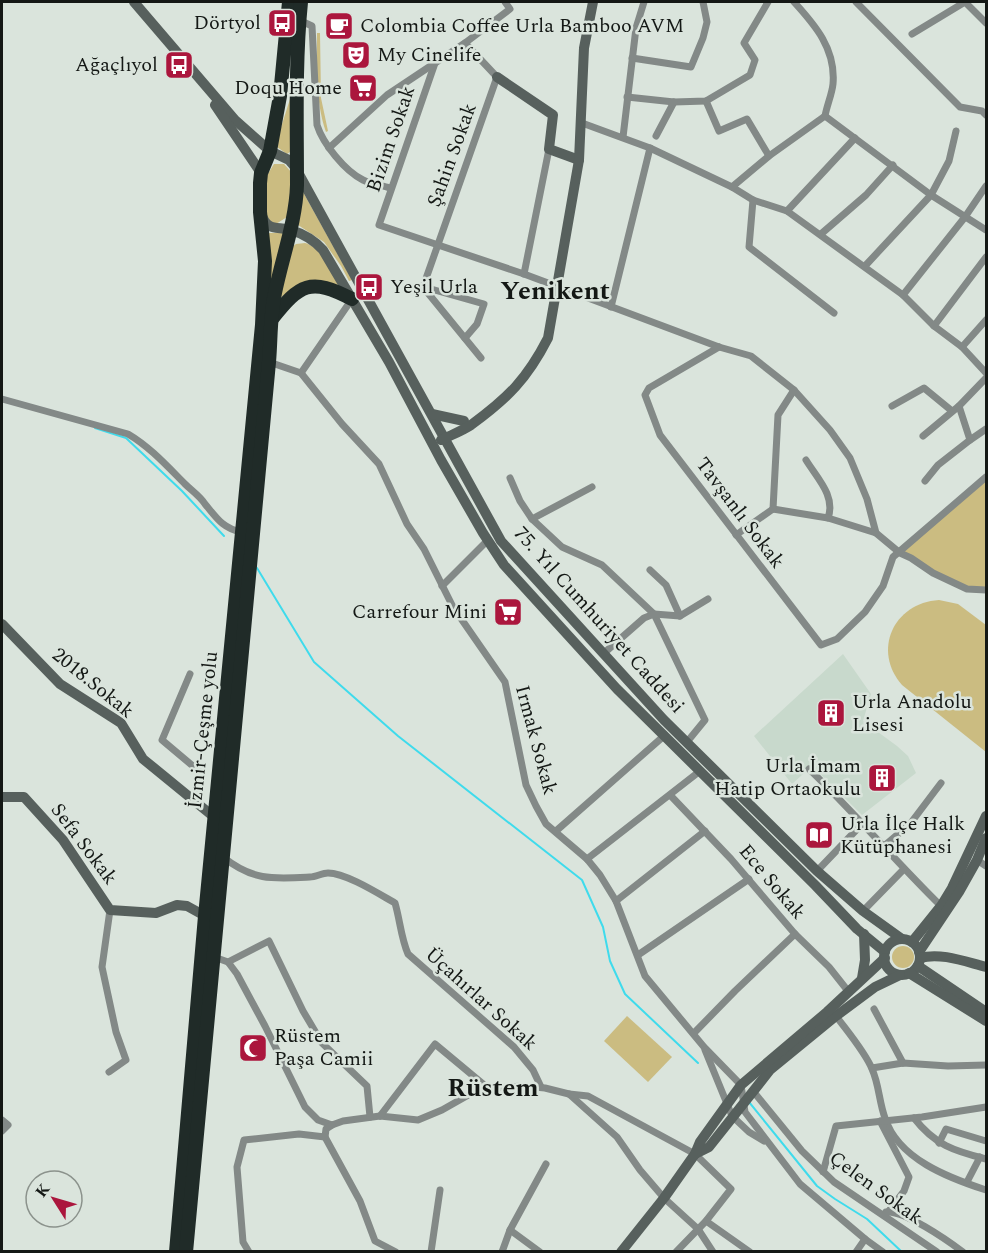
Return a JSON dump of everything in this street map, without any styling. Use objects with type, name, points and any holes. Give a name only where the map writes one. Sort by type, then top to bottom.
[{"type":"highway","points":[[261,173],[270,151],[280,96],[289,2]]},
{"type":"highway","points":[[295,167],[301,2]]},
{"type":"highway","name":"İzmir-Çeşme yolu","points":[[186,1251],[274,298],[297,186],[295,167]]},
{"type":"highway","name":"İzmir-Çeşme yolu","points":[[176,1251],[214,817],[262,325],[265,261],[260,212],[261,173]]},
{"type":"highway","points":[[272,319],[293,294],[308,286],[336,290],[352,299]]},
{"type":"street","points":[[134,2],[235,120],[270,151],[289,160],[295,167]]},
{"type":"street","points":[[329,148],[387,95],[465,43],[510,9],[505,2]]},
{"type":"street","points":[[443,434],[470,426],[516,388],[535,364],[548,338],[579,160],[584,48],[593,2]]},
{"type":"street","points":[[623,137],[636,28],[644,2]]},
{"type":"street","points":[[632,58],[690,67],[703,38],[707,22],[703,2]]},
{"type":"street","points":[[627,97],[674,102],[705,100],[750,75],[755,60],[744,43],[768,2]]},
{"type":"street","points":[[732,187],[769,156],[825,116],[833,84],[832,61],[822,34],[794,2]]},
{"type":"street","points":[[856,2],[960,107],[982,111],[987,115]]},
{"type":"street","points":[[912,34],[965,2],[987,23]]},
{"type":"street","points":[[299,21],[312,26],[317,125],[320,135],[329,148],[360,178],[390,188]]},
{"type":"street","points":[[465,43],[497,77],[553,115],[549,149],[524,274]]},
{"type":"street","name":"Bizim Sokak","points":[[435,63],[379,225],[438,244]]},
{"type":"street","points":[[189,68],[261,173]]},
{"type":"street","name":"Şahin Sokak","points":[[423,287],[497,77]]},
{"type":"street","points":[[705,100],[719,131],[747,119],[769,156]]},
{"type":"street","points":[[656,136],[674,102]]},
{"type":"street","points":[[825,116],[931,195],[987,230]]},
{"type":"street","points":[[582,123],[650,148],[732,187],[753,200],[787,211],[903,295],[934,326],[962,347],[987,373]]},
{"type":"street","points":[[256,138],[266,137],[274,128]]},
{"type":"street","points":[[865,266],[931,195],[949,161],[956,131]]},
{"type":"street","points":[[787,211],[855,138]]},
{"type":"street","points":[[610,307],[650,148]]},
{"type":"street","points":[[549,149],[579,160]]},
{"type":"street","points":[[820,234],[866,195],[893,165]]},
{"type":"street","name":"75. Yıl Cumhuriyet Caddesi","points":[[260,212],[269,226],[289,230],[316,242],[333,266],[389,362],[431,441],[504,565],[617,689],[885,955],[889,969],[913,965],[907,941],[863,911],[817,871],[687,742],[603,654],[501,541],[295,167]]},
{"type":"street","points":[[903,295],[987,186]]},
{"type":"street","points":[[753,200],[749,248],[834,313]]},
{"type":"street","points":[[438,244],[719,347],[751,356],[794,390],[830,430],[850,458],[867,499],[876,533]]},
{"type":"street","points":[[934,326],[987,257]]},
{"type":"street","points":[[423,287],[484,304],[477,324],[465,338]]},
{"type":"street","points":[[423,287],[481,358]]},
{"type":"street","points":[[269,362],[301,373],[352,299]]},
{"type":"street","points":[[962,347],[987,320]]},
{"type":"street","name":"Tavşanlı Sokak","points":[[719,347],[647,391],[660,435],[821,645],[837,639],[865,612],[883,586],[893,557],[900,553]]},
{"type":"street","name":"Irmak Sokak","points":[[301,373],[342,424],[379,464],[407,524],[424,549],[453,607],[505,682],[526,785],[546,824],[587,859],[616,901],[645,976],[704,1047]]},
{"type":"street","points":[[923,436],[959,406],[987,378]]},
{"type":"street","points":[[892,406],[924,388],[952,411]]},
{"type":"street","points":[[773,509],[778,415],[794,390]]},
{"type":"street","points":[[2,399],[128,434],[161,459],[206,504],[220,522],[228,528],[241,532]]},
{"type":"street","points":[[959,406],[970,440]]},
{"type":"street","points":[[432,414],[464,421]]},
{"type":"street","points":[[431,441],[464,421],[478,418]]},
{"type":"street","points":[[925,481],[938,465],[987,429]]},
{"type":"street","points":[[806,460],[829,495],[828,518]]},
{"type":"street","points":[[900,553],[987,477]]},
{"type":"street","points":[[510,478],[520,501],[532,519],[562,547],[602,565],[654,614],[705,720],[687,742]]},
{"type":"street","points":[[532,519],[592,487]]},
{"type":"street","points":[[736,535],[773,509],[828,518],[876,533],[900,553],[912,558],[933,573],[967,589],[987,590]]},
{"type":"street","points":[[442,586],[488,540]]},
{"type":"street","points":[[650,570],[666,585],[680,616]]},
{"type":"street","points":[[603,654],[644,618],[654,614],[680,616],[708,599]]},
{"type":"street","name":"2018.Sokak","points":[[2,624],[60,684],[121,723],[143,759],[214,817]]},
{"type":"street","points":[[190,674],[162,740],[200,772],[196,803]]},
{"type":"street","points":[[556,831],[665,735]]},
{"type":"street","points":[[809,769],[849,807],[903,870],[941,906]]},
{"type":"street","points":[[587,859],[671,796],[700,771]]},
{"type":"street","points":[[882,847],[910,824],[941,783]]},
{"type":"street","name":"Ece Sokak","points":[[671,796],[749,879],[795,934],[829,967],[848,991]]},
{"type":"street","name":"Sefa Sokak","points":[[2,797],[24,797],[63,840],[110,910],[156,913],[177,905],[187,906],[205,916]]},
{"type":"street","points":[[621,1251],[664,1198],[695,1154],[709,1147],[730,1111],[741,1085],[862,979],[885,955],[892,943],[907,941],[941,906],[987,816]]},
{"type":"street","points":[[817,871],[862,824]]},
{"type":"street","points":[[616,901],[705,831]]},
{"type":"street","points":[[913,965],[960,892],[982,863],[987,838]]},
{"type":"street","name":"Üçahırlar Sokak","points":[[223,857],[240,870],[257,877],[312,877],[329,873],[358,882],[395,903],[401,922],[402,941],[408,954],[514,1047],[533,1070],[541,1087]]},
{"type":"street","points":[[863,911],[903,870]]},
{"type":"street","points":[[638,955],[749,879]]},
{"type":"street","points":[[109,1072],[126,1060],[116,1032],[102,967],[110,910]]},
{"type":"street","points":[[694,1033],[795,934]]},
{"type":"street","points":[[862,979],[866,960],[864,934]]},
{"type":"street","points":[[228,962],[269,941],[303,1011],[322,1043],[367,1086],[370,1117]]},
{"type":"street","points":[[730,1111],[745,1100],[770,1070],[836,1016],[875,987],[928,956],[950,958],[987,967]]},
{"type":"street","points":[[214,957],[228,962],[266,1026],[305,1107],[318,1120],[332,1125]]},
{"type":"street","points":[[913,965],[987,1012]]},
{"type":"street","points":[[913,965],[987,1021]]},
{"type":"street","points":[[874,1009],[903,1063]]},
{"type":"street","points":[[836,1016],[872,1068],[883,1121],[909,1177],[904,1191],[888,1213],[931,1230],[963,1251]]},
{"type":"street","points":[[380,1116],[435,1044],[489,1089]]},
{"type":"street","points":[[704,1047],[741,1085],[745,1112],[800,1184],[865,1239],[883,1251]]},
{"type":"street","points":[[704,1047],[730,1111],[749,1132],[766,1142]]},
{"type":"street","points":[[872,1068],[903,1063],[948,1066],[987,1065]]},
{"type":"street","points":[[396,1251],[375,1241],[360,1201],[325,1137],[327,1129],[332,1125],[380,1116],[418,1120],[442,1110],[479,1089],[523,1086],[588,1096],[695,1154],[731,1189],[706,1221],[676,1251]]},
{"type":"street","name":"Çelen Sokak","points":[[753,1091],[802,1151],[834,1182],[888,1213],[937,1251]]},
{"type":"street","points":[[569,1094],[617,1137],[639,1170],[664,1198],[698,1229],[713,1251]]},
{"type":"street","points":[[823,1172],[836,1126],[914,1118],[987,1107]]},
{"type":"street","points":[[914,1118],[926,1133],[939,1143],[983,1158],[967,1182]]},
{"type":"street","points":[[2,1120],[8,1125],[2,1131]]},
{"type":"street","points":[[883,1121],[913,1156],[930,1166],[987,1190]]},
{"type":"street","points":[[939,1143],[946,1129],[987,1141]]},
{"type":"street","points":[[249,1251],[243,1242],[237,1167],[244,1140],[299,1134],[325,1137]]},
{"type":"street","points":[[502,1251],[510,1230],[546,1164]]},
{"type":"street","points":[[431,1251],[440,1190]]},
{"type":"street","points":[[706,1221],[750,1251]]},
{"type":"street","points":[[510,1230],[540,1251]]},
{"type":"street","points":[[856,1251],[865,1239]]},
{"type":"shaded area","points":[[317,33],[320,33],[321,98],[328,131],[326,132],[318,95]]},
{"type":"shaded area","points":[[290,99],[290,152],[287,154],[277,147],[276,143]]},
{"type":"shaded area","points":[[274,164],[284,164],[292,173],[293,180],[287,217],[276,224],[271,222],[265,214],[266,177]]},
{"type":"shaded area","points":[[303,192],[352,280],[349,281],[324,242],[298,225]]},
{"type":"shaded area","points":[[267,233],[283,233],[270,294]]},
{"type":"shaded area","points":[[305,243],[322,255],[341,288],[295,287],[280,298],[292,247]]},
{"type":"shaded area","points":[[986,477],[986,590],[967,589],[900,553]]},
{"type":"shaded area","points":[[939,600],[958,604],[986,625],[986,752],[902,685],[893,672],[888,644],[899,619],[923,603]]},
{"type":"shaded area","points":[[843,654],[871,694],[863,721],[908,756],[916,773],[862,815],[812,766],[792,784],[754,736]]},
{"type":"shaded area","points":[[903,946],[911,949],[914,957],[911,965],[903,968],[895,965],[892,957],[895,949]]},
{"type":"shaded area","points":[[627,1016],[672,1057],[648,1082],[604,1041]]},
{"type":"waterway","points":[[95,428],[126,438],[182,491],[224,536]]},
{"type":"waterway","points":[[257,568],[314,662],[398,736],[582,880],[603,927],[610,961],[625,994],[698,1063]]},
{"type":"waterway","points":[[749,1102],[817,1186],[867,1219],[902,1252]]},
{"type":"place","name":"Dörtyol","points":[[282,23]]},
{"type":"place","name":"Colombia Coffee Urla Bamboo AVM","points":[[339,26]]},
{"type":"place","name":"My Cinelife","points":[[356,55]]},
{"type":"place","name":"Ağaçlıyol","points":[[179,65]]},
{"type":"place","name":"Doqu Home","points":[[363,88]]},
{"type":"place","name":"Yeşil Urla","points":[[369,287]]},
{"type":"place","name":"Carrefour Mini","points":[[508,612]]},
{"type":"place","name":"Urla Anadolu Lisesi","points":[[831,713]]},
{"type":"place","name":"Urla İmam Hatip Ortaokulu","points":[[882,778]]},
{"type":"place","name":"Urla İlçe Halk Kütüphanesi","points":[[819,835]]},
{"type":"place","name":"Rüstem Paşa Camii","points":[[253,1048]]},
{"type":"district","name":"Yenikent","points":[[555,291]]},
{"type":"district","name":"Rüstem","points":[[493,1088]]}]
